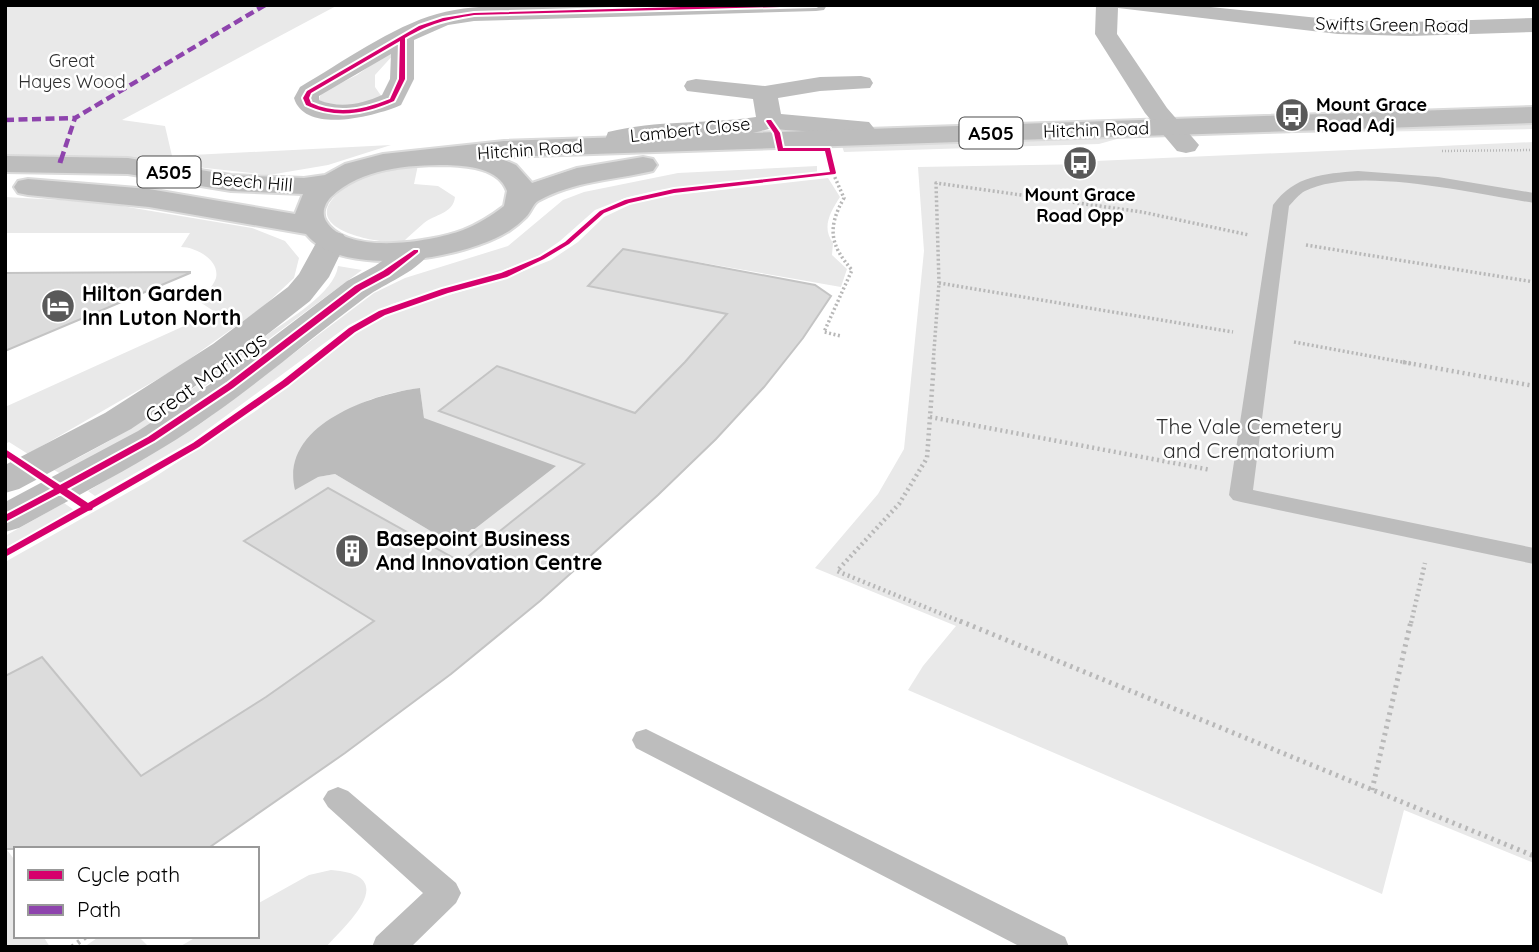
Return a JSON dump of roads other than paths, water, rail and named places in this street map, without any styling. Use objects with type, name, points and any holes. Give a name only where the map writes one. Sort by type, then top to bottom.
[{"type":"main road","points":[[403,39],[421,27],[443,19],[474,14],[816,5]]},
{"type":"main road","points":[[1107,5],[1106,34],[1158,113],[1179,137]]},
{"type":"main road","name":"Swifts Green Road","points":[[1126,5],[1338,27],[1410,29],[1534,25]]},
{"type":"main road","points":[[765,93],[820,84],[861,83]]},
{"type":"main road","name":"Lambert Close","points":[[696,86],[765,93],[769,121]]},
{"type":"main road","name":"Hitchin Road","points":[[522,197],[577,176],[631,166],[827,169],[1179,137],[1534,115]]},
{"type":"main road","name":"Lambert Close","points":[[615,145],[617,138],[657,131],[753,125],[769,121],[860,127],[868,137]]},
{"type":"main road","name":"Hitchin Road","points":[[449,157],[504,149],[868,137],[1534,133]]},
{"type":"main road","name":"A505","points":[[449,157],[474,160],[503,170],[520,185],[522,197],[519,207],[510,217],[481,235],[439,248],[416,251],[369,250],[323,233],[309,215],[319,193],[332,182],[374,165],[411,158],[449,157]]},
{"type":"main road","name":"Beech Hill","points":[[5,164],[128,166],[231,183],[304,186],[332,182]]},
{"type":"main road","name":"Beech Hill","points":[[5,187],[40,187],[149,198],[323,233]]},
{"type":"main road","name":"Great Marlings","points":[[5,481],[118,421],[225,351],[299,295],[313,277],[323,233]]},
{"type":"main road","name":"Great Marlings","points":[[5,519],[151,439],[230,386],[358,288],[386,273],[416,251]]},
{"type":"lane","points":[[1534,198],[1373,175],[1329,176],[1299,185],[1285,195],[1280,205],[1241,495],[1534,556]]},
{"type":"lane","points":[[646,740],[1053,947]]},
{"type":"lane","points":[[338,799],[445,893],[388,947]]},
{"type":"place","name":"Mount Grace Road Adj","points":[[1292,115]]},
{"type":"place","name":"Mount Grace Road Opp","points":[[1080,163]]},
{"type":"place","name":"Hilton Garden Inn Luton North","points":[[58,306]]},
{"type":"place","name":"Basepoint Business And Innovation Centre","points":[[352,551]]},
{"type":"park label","name":"Great Hayes Wood","points":[[72,71]]},
{"type":"park label","name":"The Vale Cemetery and Crematorium","points":[[1249,439]]}]
